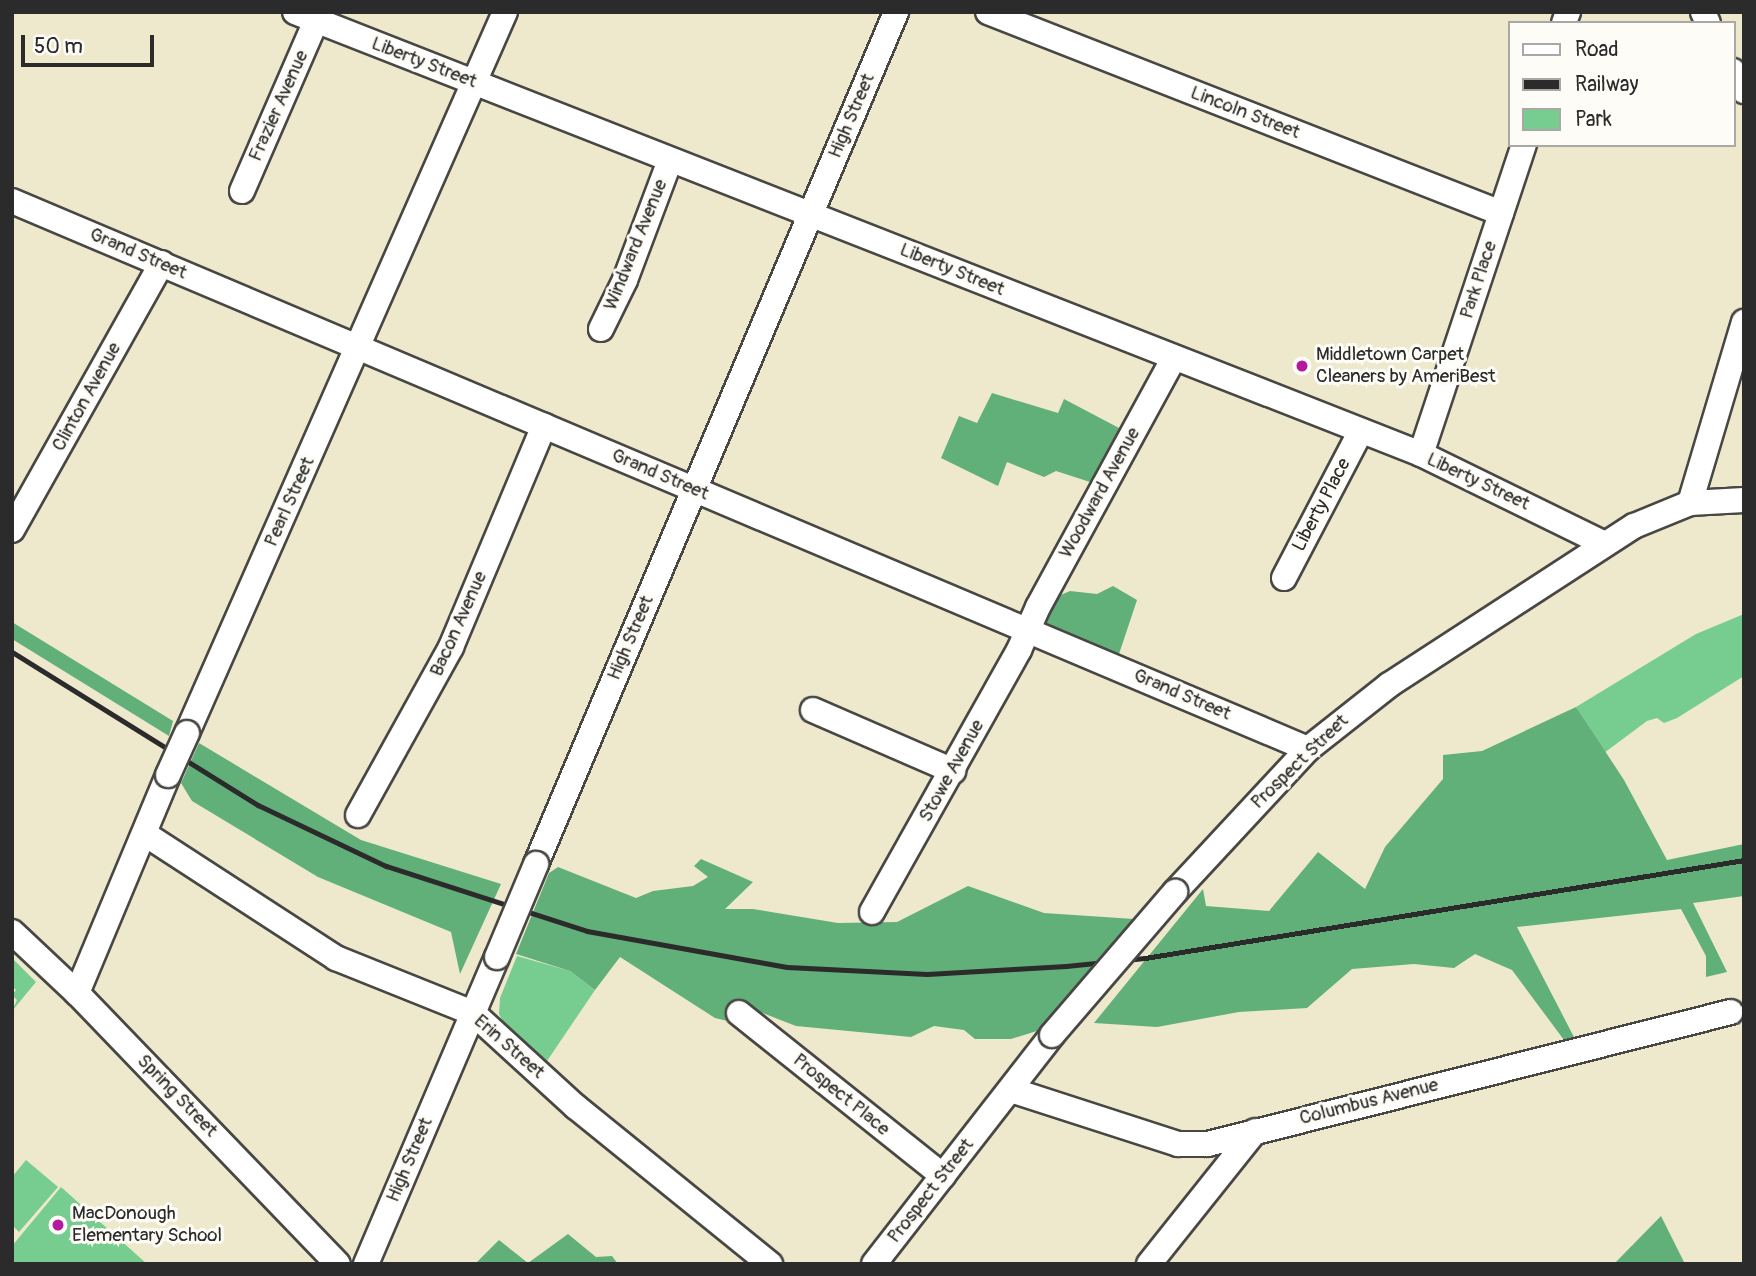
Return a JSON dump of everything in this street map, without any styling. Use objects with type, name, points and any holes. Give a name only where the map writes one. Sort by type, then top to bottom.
[{"type":"street","name":"Pearl Street","points":[[77,993],[168,775],[505,12]]},
{"type":"street","name":"High Street","points":[[366,1264],[896,12]]},
{"type":"street","name":"Lincoln Street","points":[[988,12],[1501,213]]},
{"type":"street","name":"Liberty Street","points":[[305,16],[1421,454],[1603,543]]},
{"type":"street","name":"Frazier Avenue","points":[[242,191],[305,16]]},
{"type":"street","points":[[1735,75],[1744,91]]},
{"type":"street","name":"Park Place","points":[[1421,454],[1523,147]]},
{"type":"street","name":"Windward Avenue","points":[[601,329],[625,280],[670,160]]},
{"type":"street","name":"Grand Street","points":[[12,201],[1308,749]]},
{"type":"street","name":"Clinton Avenue","points":[[12,530],[162,264]]},
{"type":"street","points":[[1744,322],[1690,503],[1744,500]]},
{"type":"street","name":"Woodward Avenue","points":[[1028,630],[1174,358]]},
{"type":"street","name":"Bacon Avenue","points":[[358,815],[451,647],[544,426]]},
{"type":"street","name":"Liberty Place","points":[[1284,579],[1360,431]]},
{"type":"street","name":"Prospect Street","points":[[874,1264],[1052,1035],[1175,892],[1308,749],[1360,705],[1603,543],[1690,503]]},
{"type":"street","name":"Stowe Avenue","points":[[872,912],[953,771],[1028,630]]},
{"type":"street","points":[[813,710],[953,771]]},
{"type":"street","name":"Erin Street","points":[[145,834],[336,958],[473,1013],[576,1107],[770,1264]]},
{"type":"street","name":"Spring Street","points":[[12,932],[77,993],[338,1264]]},
{"type":"street","name":"Columbus Avenue","points":[[1011,1090],[1178,1144],[1208,1144],[1731,1012]]},
{"type":"street","name":"Prospect Place","points":[[739,1013],[943,1176]]},
{"type":"street","points":[[1149,1264],[1255,1131]]},
{"type":"green space","points":[[992,393],[1058,413],[1064,399],[1119,428],[1090,482],[1056,471],[1044,477],[1007,462],[998,486],[941,458],[959,416],[977,423]]},
{"type":"green space","points":[[1113,586],[1137,600],[1119,654],[1044,622],[1056,597],[1070,591],[1097,594]]},
{"type":"green space","points":[[1744,614],[1744,676],[1677,718],[1664,723],[1657,718],[1647,721],[1604,753],[1576,707],[1696,634]]},
{"type":"green space","points":[[12,622],[173,721],[169,736],[12,639]]},
{"type":"green space","points":[[1576,707],[1624,780],[1667,860],[1744,844],[1744,896],[1693,903],[1727,972],[1706,977],[1706,956],[1681,909],[1517,927],[1575,1039],[1564,1040],[1512,970],[1475,954],[1454,968],[1414,964],[1352,969],[1307,1008],[1239,1012],[1157,1027],[1094,1023],[1203,889],[1206,906],[1269,911],[1318,852],[1365,889],[1385,847],[1443,779],[1443,755],[1482,751]]},
{"type":"green space","points":[[199,743],[361,840],[501,884],[460,974],[451,932],[318,877],[192,801],[181,783]]},
{"type":"green space","points":[[701,859],[753,882],[725,909],[753,909],[838,923],[897,922],[968,886],[1044,913],[1134,919],[1040,1030],[1011,1039],[975,1039],[964,1030],[934,1026],[911,1037],[796,1026],[747,1007],[732,1022],[715,1018],[620,957],[595,990],[570,971],[516,954],[549,873],[558,867],[636,898],[653,891],[693,886],[708,877],[694,866]]},
{"type":"green space","points":[[517,956],[570,971],[595,990],[547,1061],[504,1024],[499,1014],[500,998]]},
{"type":"green space","points":[[12,958],[36,982],[12,1011],[17,1000],[12,995],[16,990],[12,986]]},
{"type":"green space","points":[[26,1160],[58,1187],[19,1232],[12,1225],[12,1177]]},
{"type":"green space","name":"MacDonough Elementary School","points":[[61,1187],[147,1264],[12,1264],[12,1246]]},
{"type":"green space","points":[[1661,1216],[1685,1264],[1614,1264]]},
{"type":"green space","points":[[568,1234],[596,1257],[612,1256],[618,1264],[475,1264],[499,1240],[528,1263]]},
{"type":"railway","points":[[12,652],[258,805],[386,866],[587,931],[787,967],[927,974],[1066,966],[1145,958],[1744,860]]},
{"type":"place","name":"Middletown Carpet Cleaners by AmeriBest","points":[[1302,366]]},
{"type":"place","name":"MacDonough Elementary School","points":[[58,1225]]}]
